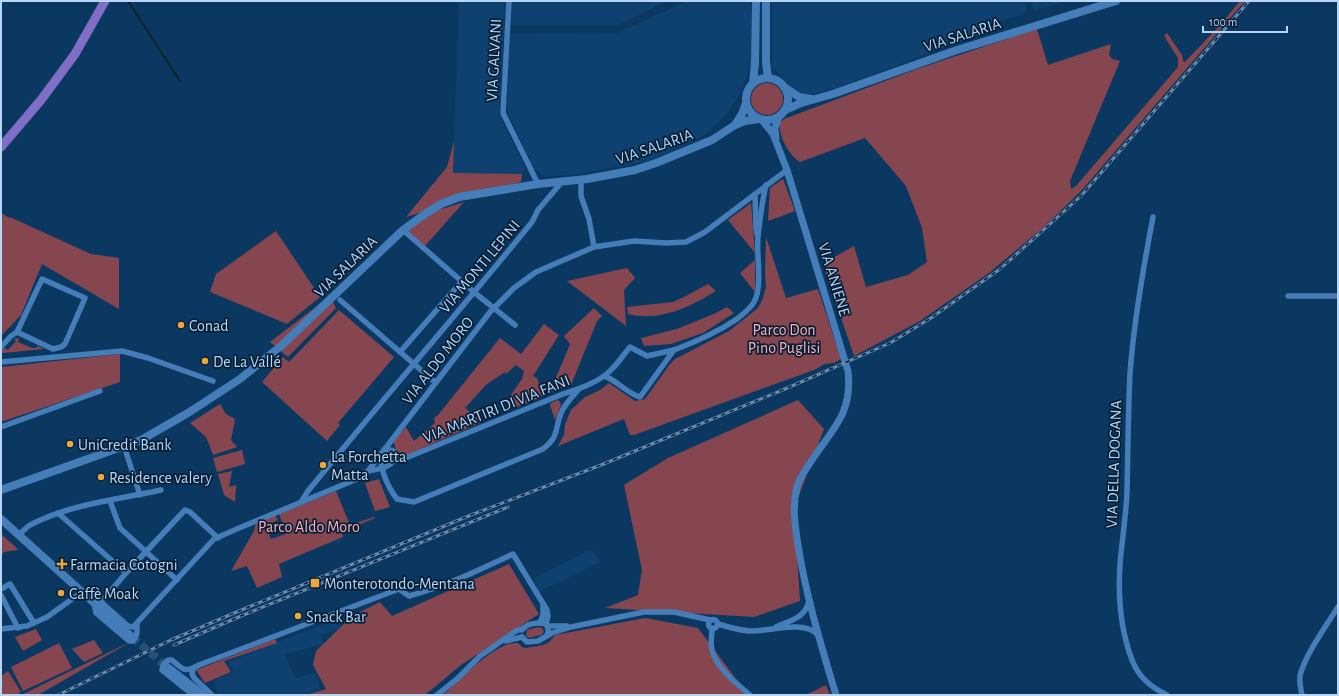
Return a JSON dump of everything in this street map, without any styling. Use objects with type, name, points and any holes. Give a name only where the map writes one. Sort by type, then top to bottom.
[{"type":"main road","points":[[1,147],[41,100],[75,54],[105,1]]},
{"type":"main road","name":"VIA SALARIA","points":[[735,125],[742,114],[746,103],[748,89],[753,83],[755,63],[756,1]]},
{"type":"main road","points":[[753,83],[758,80],[768,78],[766,62],[766,1]]},
{"type":"main road","name":"VIA SALARIA","points":[[1,490],[124,446],[154,433],[188,413],[240,379],[286,341],[403,230],[441,204],[459,197],[538,184],[561,183],[615,175],[656,163],[712,140],[735,125],[745,121],[768,120],[779,117],[785,110],[957,50],[1116,1]]},
{"type":"main road","name":"VIA SALARIA","points":[[768,78],[780,82],[784,87],[799,97],[818,98]]},
{"type":"main road","points":[[784,87],[788,98],[785,110]]},
{"type":"main road","points":[[746,103],[748,110],[760,120]]},
{"type":"main road","points":[[1,519],[18,536],[82,592],[97,602],[133,637]]},
{"type":"main road","points":[[167,666],[203,695]]},
{"type":"street","name":"VIA GALVANI","points":[[509,1],[504,113],[538,184]]},
{"type":"street","name":"VIA ANIENE","points":[[777,142],[775,128],[779,117]]},
{"type":"street","name":"VIA ANIENE","points":[[760,120],[770,130],[777,142],[787,170],[848,371],[849,382],[847,400],[843,415],[803,473],[795,494],[795,522],[802,572],[836,695]]},
{"type":"street","name":"VIA ALDO MORO","points":[[137,623],[214,539],[357,479],[368,471],[494,308],[514,288],[536,272],[594,247],[634,241],[666,243],[686,242],[705,232],[787,170]]},
{"type":"street","points":[[581,180],[581,196],[589,219],[594,247]]},
{"type":"street","name":"VIA MONTI LEPINI","points":[[301,502],[308,490],[346,444],[475,293],[532,222],[538,210],[561,183]]},
{"type":"street","points":[[758,236],[763,195],[766,185]]},
{"type":"street","points":[[755,194],[756,228],[758,236]]},
{"type":"street","name":"VIA DELLA DOGANA","points":[[1153,217],[1144,267],[1132,359],[1129,395],[1127,491],[1120,584],[1124,628],[1132,660],[1146,682],[1167,695]]},
{"type":"street","points":[[403,230],[475,293],[515,325]]},
{"type":"street","name":"VIA MARTIRI DI VIA FANI","points":[[382,452],[390,449],[404,458],[408,457],[562,394],[579,389],[604,376],[612,370],[630,347],[647,356],[674,350],[702,340],[718,331],[747,311],[754,303],[758,288],[758,236]]},
{"type":"street","points":[[1,347],[18,332],[42,279],[86,298],[65,344],[61,347],[53,349],[18,332]]},
{"type":"street","points":[[400,352],[462,281]]},
{"type":"street","points":[[1288,296],[1338,296]]},
{"type":"street","points":[[340,300],[436,383]]},
{"type":"street","points":[[604,376],[634,395],[640,397],[674,350]]},
{"type":"street","points":[[1,362],[122,351],[148,358],[212,381]]},
{"type":"street","points":[[382,452],[382,468],[390,489],[397,499],[414,502],[543,449],[551,442],[555,435],[561,413],[569,400],[579,389]]},
{"type":"street","points":[[1,427],[100,391]]},
{"type":"street","points":[[368,471],[382,468],[394,463],[396,454],[393,438]]},
{"type":"street","points":[[124,446],[140,495]]},
{"type":"street","points":[[18,536],[31,524],[58,513],[161,490]]},
{"type":"street","points":[[110,501],[120,528],[177,580]]},
{"type":"street","points":[[137,623],[133,627],[128,626],[97,602],[185,510],[190,512],[218,538]]},
{"type":"street","points":[[58,513],[126,573]]},
{"type":"street","points":[[167,666],[185,670],[193,669],[199,665],[399,589],[409,596],[432,590],[458,580],[513,554],[543,605],[544,624],[548,632],[547,635]]},
{"type":"street","points":[[1,589],[10,584],[34,623]]},
{"type":"street","points":[[1,629],[18,628],[34,623],[47,617],[82,592]]},
{"type":"street","points":[[1,595],[18,628]]},
{"type":"street","points":[[772,628],[803,614],[807,608],[809,600]]},
{"type":"street","points":[[1302,695],[1300,681],[1303,667],[1338,606]]},
{"type":"street","points":[[524,628],[521,634],[522,637],[527,642],[533,642],[544,638],[547,635],[571,627],[640,612],[652,611],[680,613],[710,620],[715,619],[718,624],[745,631],[756,631],[772,628],[807,628],[814,631],[819,636]]},
{"type":"street","points":[[803,614],[809,615],[814,619],[812,624],[807,628]]},
{"type":"street","points":[[710,620],[709,625],[712,628],[712,647],[716,660],[723,670],[750,695]]},
{"type":"street","points":[[133,637],[137,623]]},
{"type":"street","points":[[437,695],[457,679],[480,656],[516,631],[534,624],[571,627]]},
{"type":"street","points":[[712,628],[716,628],[718,624]]},
{"type":"street","points":[[501,642],[522,637]]},
{"type":"street","points":[[167,666],[193,695]]},
{"type":"street","points":[[193,669],[192,674],[195,679],[212,695]]},
{"type":"shaded area","points":[[459,1],[505,1],[499,114],[525,168],[522,174],[453,173]]},
{"type":"shaded area","points":[[512,1],[666,1],[619,25],[510,25]]},
{"type":"shaded area","points":[[687,1],[751,1],[752,59],[738,97],[724,117],[702,137],[648,161],[577,174],[545,177],[533,168],[507,110],[510,34],[618,33]]},
{"type":"shaded area","points":[[772,1],[1025,1],[1027,11],[1022,15],[992,23],[995,30],[836,88],[803,95],[791,88],[772,66]]},
{"type":"shaded area","points":[[1031,1],[1065,1],[1034,11]]},
{"type":"shaded area","points":[[591,549],[600,562],[539,592],[534,578]]},
{"type":"shaded area","points":[[337,619],[343,628],[321,635],[324,644],[285,654],[295,678],[315,673],[321,689],[300,695],[218,695],[214,681],[234,672],[228,662]]},
{"type":"green space","points":[[1240,1],[1245,1],[1081,191],[1045,226],[989,273],[920,321],[854,356],[824,267],[829,260],[854,246],[866,287],[908,275],[927,262],[922,228],[906,186],[865,138],[800,162],[792,155],[785,145],[780,128],[780,123],[784,119],[917,69],[1037,29],[1048,65],[1111,44],[1109,55],[1112,59],[1120,61],[1070,181],[1071,189],[1076,186],[1178,67],[1178,58],[1164,36],[1167,33],[1185,62],[1221,24]]},
{"type":"green space","points":[[764,83],[770,83],[780,90],[783,99],[782,105],[776,112],[770,115],[764,115],[754,108],[751,102],[751,96],[758,86]]},
{"type":"green space","points":[[454,141],[453,173],[522,174],[521,182],[406,217],[447,167]]},
{"type":"green space","points":[[783,179],[795,211],[768,221],[770,188]]},
{"type":"green space","points":[[464,202],[425,246],[406,230],[435,211]]},
{"type":"green space","points":[[751,203],[755,253],[728,220]]},
{"type":"green space","points":[[1,213],[91,254],[119,258],[119,309],[42,264],[21,315],[1,336]]},
{"type":"green space","points":[[276,231],[320,297],[287,324],[210,292],[216,274]]},
{"type":"green space","name":"Parco Don Pino Puglisi","points":[[766,237],[786,298],[818,289],[841,359],[834,363],[825,364],[814,370],[634,435],[630,435],[624,419],[558,446],[564,435],[565,424],[571,410],[585,397],[600,390],[609,383],[635,401],[645,399],[675,359],[729,331],[758,308],[766,287]]},
{"type":"green space","points":[[755,260],[755,292],[740,273]]},
{"type":"green space","points":[[627,268],[635,278],[624,290],[626,326],[567,281]]},
{"type":"green space","points":[[708,284],[716,291],[674,312],[651,316],[628,314],[627,307],[673,302]]},
{"type":"green space","points":[[330,296],[336,308],[288,357],[270,342]]},
{"type":"green space","points":[[727,307],[734,313],[703,333],[671,344],[644,346],[641,338],[677,329]]},
{"type":"green space","points":[[594,308],[602,316],[597,321],[571,385],[550,392],[570,344],[564,336]]},
{"type":"green space","points":[[339,310],[394,357],[338,423],[340,425],[327,441],[262,382],[283,357],[289,362]]},
{"type":"green space","points":[[544,324],[559,335],[533,376],[537,378],[543,396],[514,408],[510,396],[522,379],[524,371],[516,365],[506,374],[505,372],[486,385],[465,408],[482,422],[404,456],[398,455],[393,441],[406,427],[414,441],[435,423],[434,418],[500,338],[521,354]]},
{"type":"green space","points":[[19,338],[18,342],[32,348],[36,348],[38,346],[44,349],[3,353],[1,350],[4,348],[8,350],[16,341],[14,339]]},
{"type":"green space","points":[[120,354],[120,382],[1,422],[1,367]]},
{"type":"green space","points":[[558,400],[561,405],[555,420],[550,405]]},
{"type":"green space","points":[[798,400],[824,429],[794,509],[800,601],[754,617],[605,608],[638,595],[642,570],[624,485],[668,458]]},
{"type":"green space","points":[[220,404],[226,414],[235,419],[231,440],[237,447],[213,455],[206,437],[190,423]]},
{"type":"green space","points":[[242,450],[245,464],[217,472],[213,458]]},
{"type":"green space","points":[[232,471],[229,487],[236,485],[235,502],[224,495],[218,474]]},
{"type":"green space","points":[[379,479],[390,507],[375,511],[365,483]]},
{"type":"green space","name":"Parco Aldo Moro","points":[[336,491],[350,525],[374,517],[375,518],[342,532],[343,537],[279,564],[282,577],[257,588],[247,566],[231,571],[254,531],[256,523],[275,515],[278,520],[266,526],[271,539],[286,534],[279,514]]},
{"type":"green space","points":[[1,534],[18,549],[4,552],[1,556]]},
{"type":"green space","points":[[509,564],[539,614],[461,665],[425,695],[306,695],[326,689],[313,665],[316,651],[352,616],[380,602],[392,616]]},
{"type":"green space","points":[[645,618],[698,628],[748,695],[443,695],[478,663],[499,648],[509,644],[518,643],[522,647],[526,648],[543,645],[549,642],[555,635]]},
{"type":"green space","points":[[538,627],[542,628],[544,632],[541,635],[529,638],[526,636],[527,630]]},
{"type":"green space","points":[[36,629],[42,640],[23,651],[15,637]]},
{"type":"green space","points":[[275,639],[277,643],[224,661],[231,672],[205,683],[196,670]]},
{"type":"green space","points":[[94,640],[103,653],[84,662],[72,649]]},
{"type":"green space","points":[[132,641],[38,695],[21,695]]},
{"type":"green space","points":[[59,643],[72,668],[23,691],[11,667]]},
{"type":"green space","points":[[8,671],[21,692],[16,695],[1,695],[1,676]]},
{"type":"green space","points":[[826,685],[830,695],[806,695]]},
{"type":"waterway","points":[[128,1],[180,81]]},
{"type":"tunnel","points":[[132,637],[167,667]]},
{"type":"railway","points":[[58,695],[171,640],[239,611],[471,515],[601,465],[785,389],[890,343],[931,318],[1000,269],[1081,196],[1249,1]]},
{"type":"railway","points":[[174,645],[241,616],[508,507]]},
{"type":"place","name":"Conad","points":[[181,325]]},
{"type":"place","name":"De La Vallé","points":[[205,361]]},
{"type":"place","name":"UniCredit Bank","points":[[70,444]]},
{"type":"place","name":"La Forchetta Matta","points":[[323,465]]},
{"type":"place","name":"Residence valery","points":[[101,477]]},
{"type":"place","name":"Farmacia Cotogni","points":[[62,564]]},
{"type":"place","name":"Monterotondo-Mentana","points":[[315,583]]},
{"type":"place","name":"Caffè Moak","points":[[61,593]]},
{"type":"place","name":"Snack Bar","points":[[298,616]]}]
